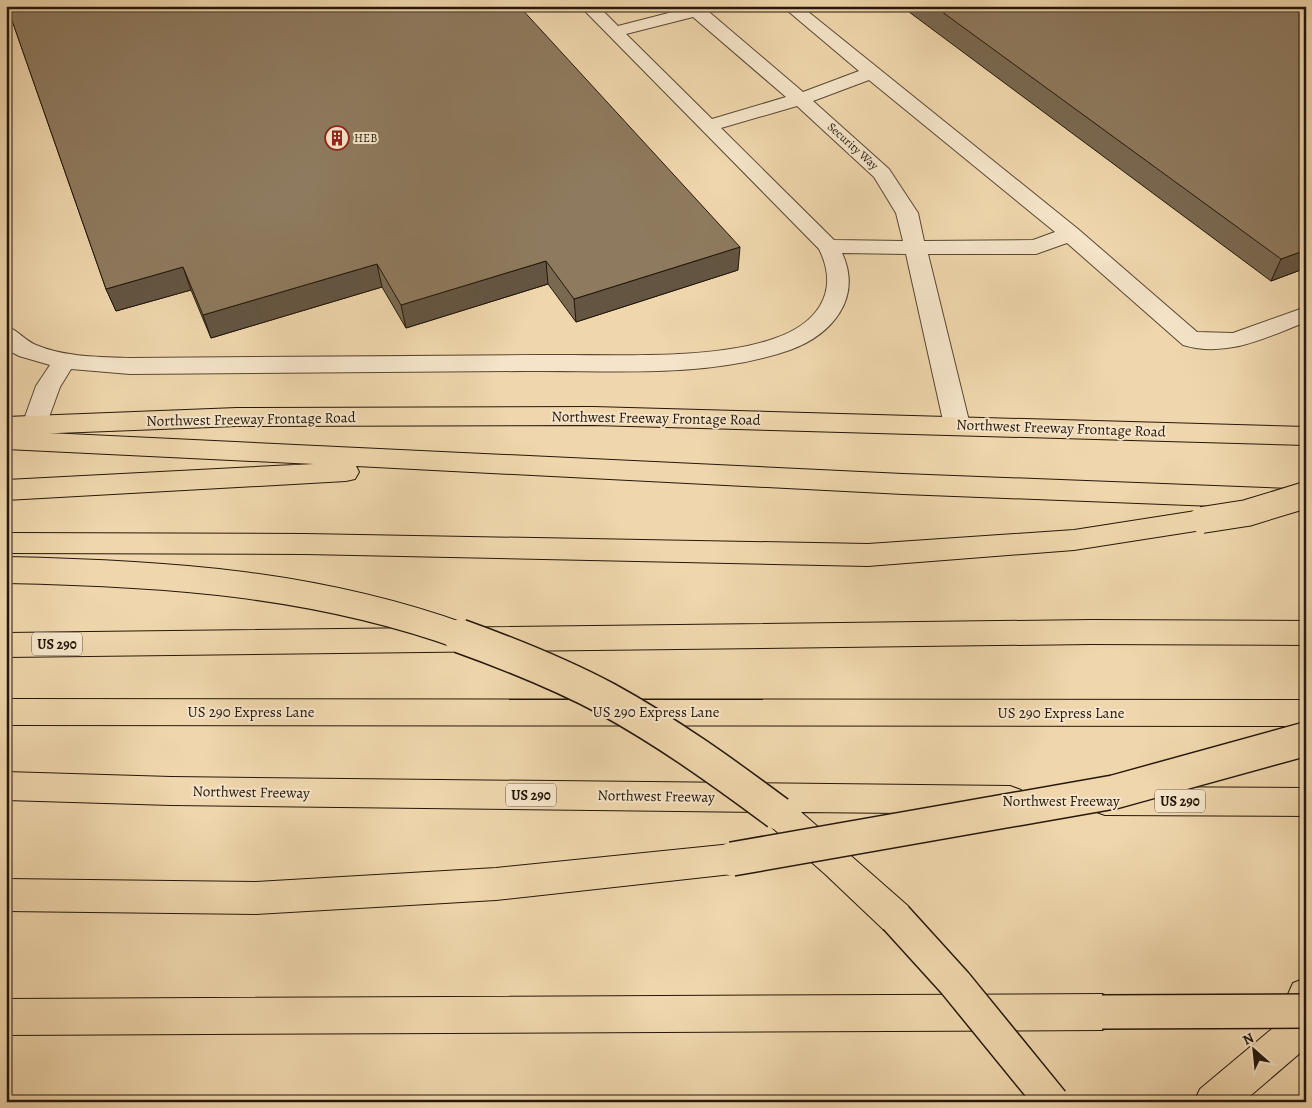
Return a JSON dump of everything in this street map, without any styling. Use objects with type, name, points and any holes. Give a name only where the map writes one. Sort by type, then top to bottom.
[{"type":"main road","name":"Northwest Freeway Frontage Road","points":[[6,426],[236,417],[543,416],[957,425],[1306,436]]},
{"type":"main road","points":[[6,440],[502,464],[1297,498]]},
{"type":"main road","points":[[6,490],[502,464]]},
{"type":"main road","points":[[6,543],[305,544],[868,555],[1074,540],[1247,513],[1297,498]]},
{"type":"main road","points":[[6,570],[184,577],[305,595],[366,609],[485,644],[605,698],[663,732],[720,770],[778,813],[836,862],[896,918],[956,983],[1052,1102]]},
{"type":"main road","name":"US 290","points":[[6,644],[1091,632],[1306,633]]},
{"type":"main road","name":"US 290 Express Lane","points":[[6,712],[1306,713]]},
{"type":"main road","points":[[6,895],[256,898],[496,884],[732,860],[1114,792],[1306,739]]},
{"type":"main road","name":"Northwest Freeway","points":[[6,786],[171,791],[1306,802]]},
{"type":"main road","points":[[1213,1102],[1286,1041],[1306,996]]},
{"type":"main road","points":[[6,1017],[1306,1012]]},
{"type":"street","points":[[6,334],[24,348],[65,360],[130,366],[664,362],[740,355],[766,349],[808,333],[831,310],[839,292],[840,277],[836,260],[828,246],[588,6]]},
{"type":"street","points":[[790,6],[1070,234],[1191,340],[1235,341],[1306,314]]},
{"type":"street","points":[[614,32],[693,8]]},
{"type":"street","name":"Security Way","points":[[693,8],[800,99],[882,173],[907,213],[957,425]]},
{"type":"street","points":[[708,126],[800,99],[870,73]]},
{"type":"street","points":[[828,246],[916,248],[1036,247],[1070,234]]},
{"type":"street","points":[[35,425],[48,386],[65,360]]},
{"type":"building","name":"HEB","points":[[7,6],[519,6],[740,247],[574,299],[546,261],[401,305],[377,264],[203,315],[183,267],[106,289]]},
{"type":"building","points":[[934,6],[1306,6],[1306,250],[1281,259]]},
{"type":"place","name":"HEB","points":[[337,138]]}]
